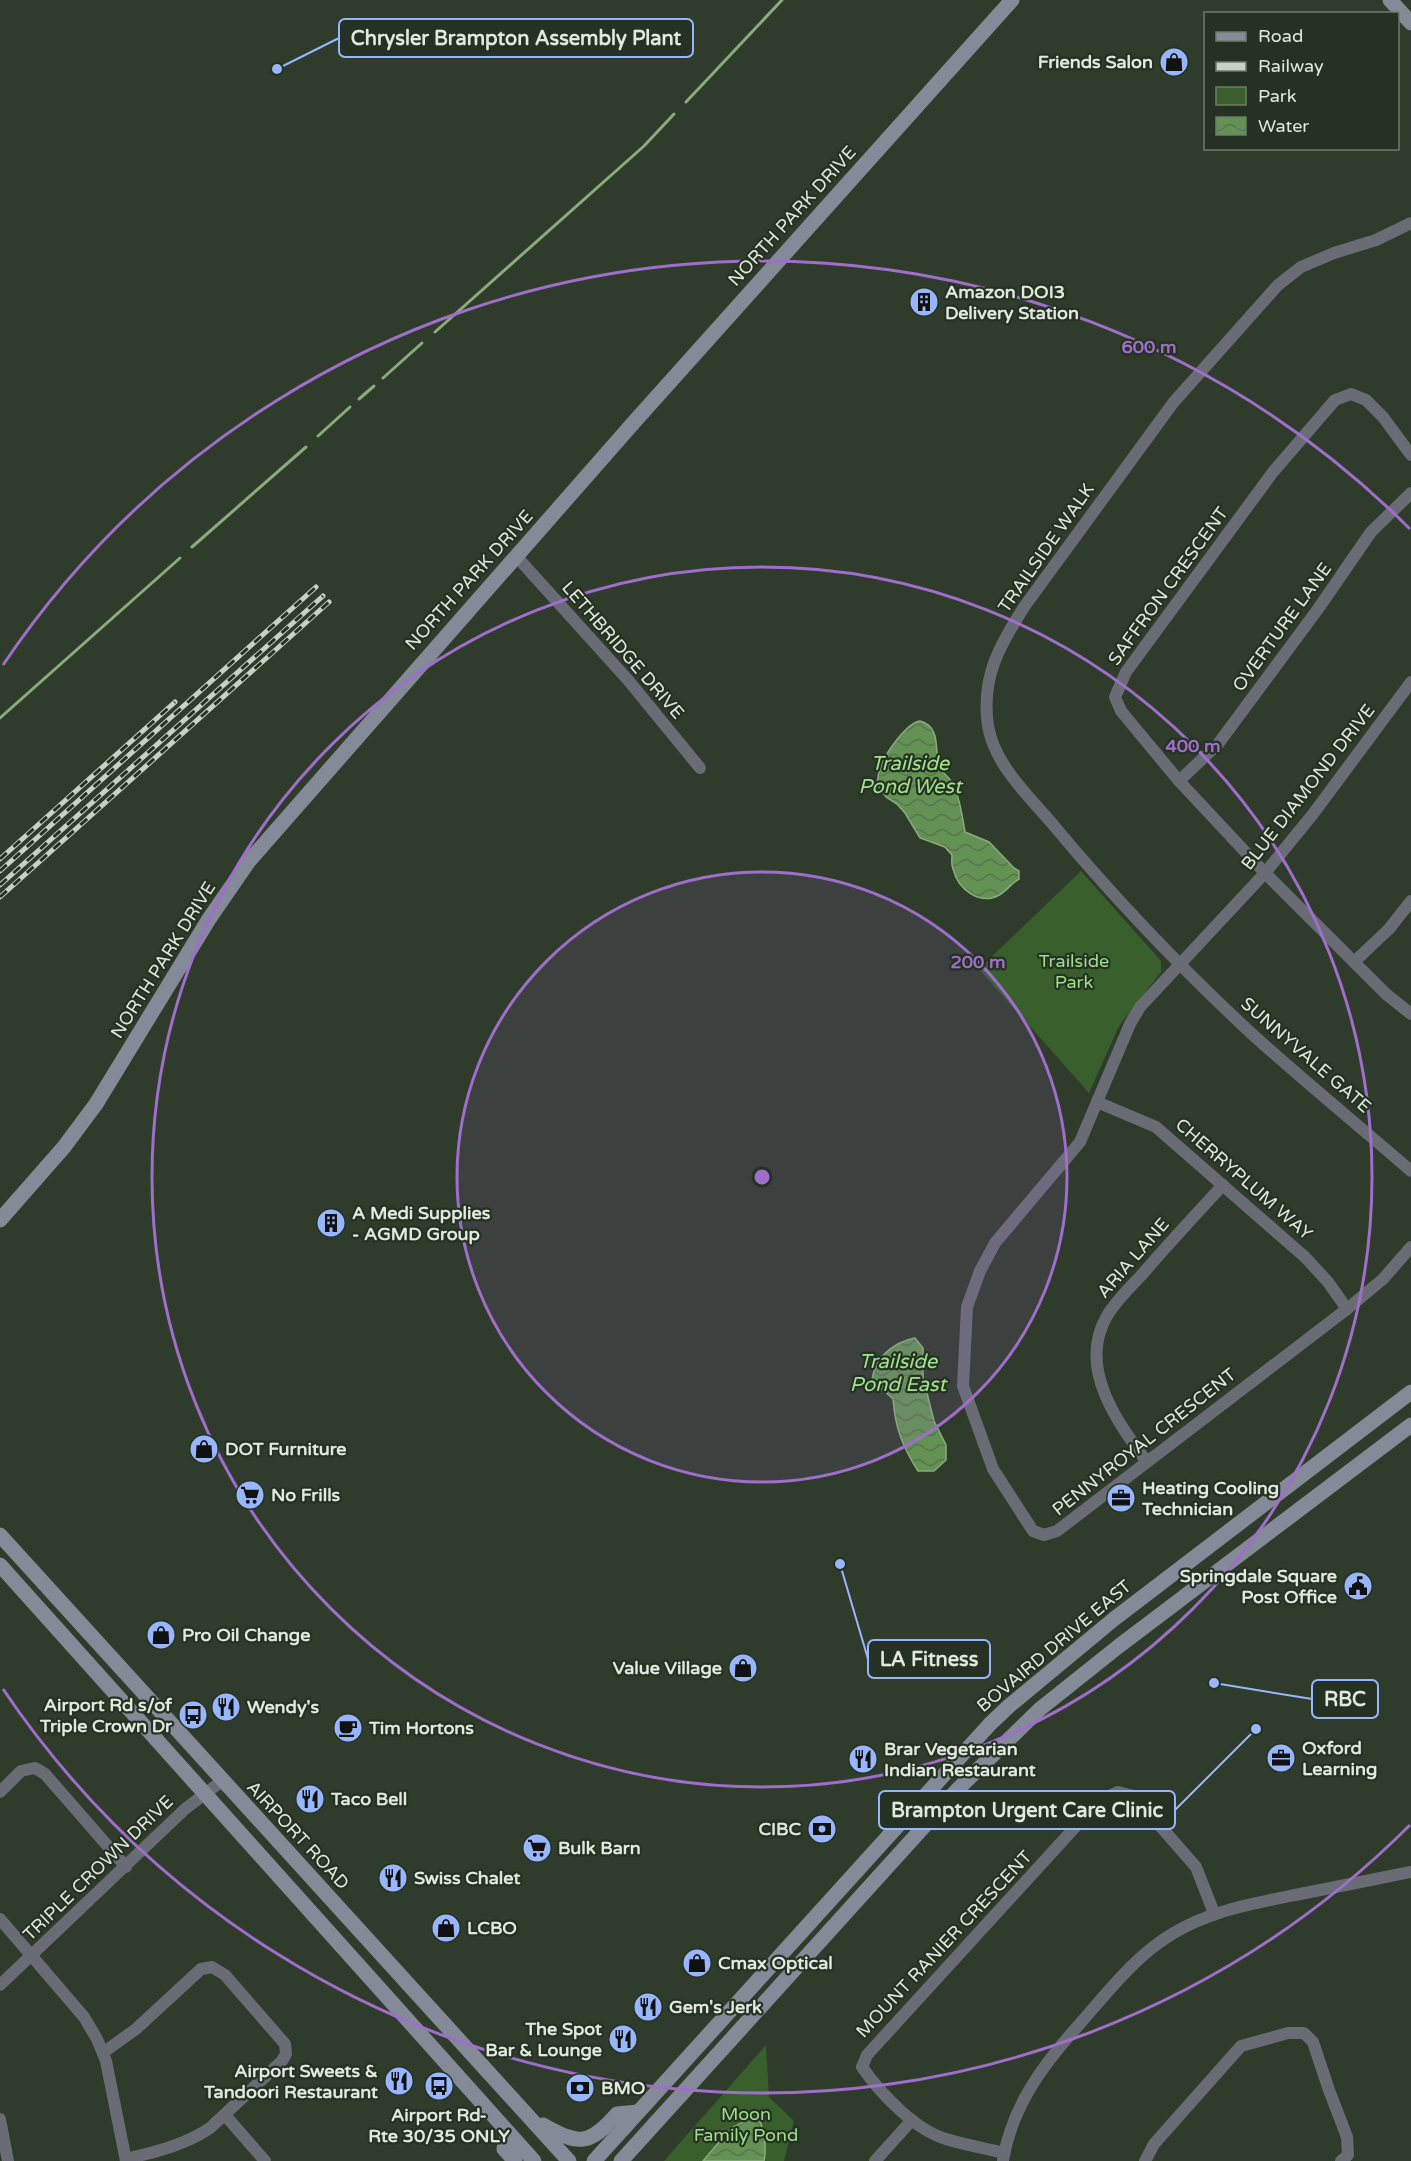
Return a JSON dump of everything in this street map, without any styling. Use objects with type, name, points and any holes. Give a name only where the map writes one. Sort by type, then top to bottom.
[{"type":"main road","name":"NORTH PARK DRIVE","points":[[0,1220],[64,1147],[96,1104],[209,919],[249,861],[634,421],[1012,0]]},
{"type":"main road","points":[[1390,0],[1411,23]]},
{"type":"main road","name":"BOVAIRD DRIVE EAST","points":[[594,2161],[990,1724],[1009,1706],[1114,1619],[1411,1392]]},
{"type":"main road","points":[[621,2161],[983,1763],[1040,1708],[1411,1425]]},
{"type":"main road","name":"AIRPORT ROAD","points":[[0,1535],[569,2161]]},
{"type":"main road","points":[[0,1565],[534,2161]]},
{"type":"main road","points":[[1114,1619],[1119,1646]]},
{"type":"main road","points":[[530,2118],[564,2137],[580,2139],[593,2137],[603,2130],[617,2114],[638,2112]]},
{"type":"main road","points":[[634,2161],[654,2125]]},
{"type":"main road","points":[[508,2132],[504,2149],[515,2161]]},
{"type":"street","name":"TRAILSIDE WALK","points":[[1180,964],[1140,925],[1000,762],[988,728],[986,699],[989,673],[1002,642],[1024,607],[1173,403],[1278,285],[1301,267],[1334,253],[1376,240],[1411,223]]},
{"type":"street","name":"SAFFRON CRESCENT","points":[[1411,455],[1383,417],[1366,400],[1351,394],[1335,400],[1272,472],[1126,672],[1115,697],[1120,711],[1179,781],[1265,873],[1386,994],[1411,1014]]},
{"type":"street","name":"OVERTURE LANE","points":[[1179,781],[1218,744],[1312,618],[1371,532],[1411,493]]},
{"type":"street","name":"LETHBRIDGE DRIVE","points":[[517,557],[628,680],[700,768]]},
{"type":"street","name":"BLUE DIAMOND DRIVE","points":[[1180,964],[1265,873],[1313,814],[1411,682]]},
{"type":"street","points":[[1354,962],[1389,929],[1411,901]]},
{"type":"street","name":"PENNYROYAL CRESCENT","points":[[1180,964],[1140,1007],[1130,1024],[1080,1142],[995,1243],[980,1271],[967,1307],[963,1386],[993,1469],[1033,1531],[1044,1535],[1057,1531],[1347,1309],[1383,1279],[1411,1247]]},
{"type":"street","name":"SUNNYVALE GATE","points":[[1180,964],[1253,1034],[1411,1171]]},
{"type":"street","name":"CHERRYPLUM WAY","points":[[1097,1102],[1156,1126],[1305,1257],[1328,1282],[1347,1309]]},
{"type":"street","name":"ARIA LANE","points":[[1147,1462],[1121,1428],[1109,1407],[1096,1364],[1098,1341],[1106,1317],[1122,1296],[1223,1185]]},
{"type":"street","points":[[0,1792],[21,1771],[35,1768],[45,1774],[126,1867]]},
{"type":"street","name":"TRIPLE CROWN DRIVE","points":[[0,1985],[185,1809],[222,1781]]},
{"type":"street","name":"MOUNT RANIER CRESCENT","points":[[1004,2157],[943,2139],[912,2120],[872,2081],[862,2067],[867,2055],[1100,1801],[1118,1792],[1134,1796],[1196,1867],[1214,1913]]},
{"type":"street","points":[[1004,2157],[1023,2099],[1038,2073],[1129,1969],[1151,1948],[1186,1925],[1214,1913],[1238,1906],[1411,1872]]},
{"type":"street","points":[[0,1920],[84,2017],[104,2052],[126,2160],[165,2149],[200,2135],[225,2115],[279,2064],[286,2050],[282,2039],[218,1969],[207,1967],[201,1969],[136,2029],[104,2052]]},
{"type":"street","points":[[1145,2161],[1154,2144],[1241,2046],[1288,2033],[1304,2033],[1313,2042],[1347,2137],[1348,2155],[1341,2161]]},
{"type":"street","points":[[225,2115],[265,2161]]},
{"type":"street","points":[[0,2119],[8,2161]]},
{"type":"street","points":[[875,2161],[912,2120]]},
{"type":"green space","name":"Trailside Park","points":[[1081,871],[1161,961],[1161,972],[1119,1026],[1089,1093],[979,969]]},
{"type":"green space","name":"Moon Family Pond","points":[[766,2045],[769,2097],[794,2121],[784,2161],[664,2161]]},
{"type":"water","name":"Trailside Pond West","points":[[920,721],[932,728],[939,766],[957,793],[965,832],[989,842],[1019,871],[1019,879],[1001,894],[985,898],[971,894],[965,889],[952,866],[952,855],[945,847],[920,838],[905,813],[886,797],[877,784],[882,763],[891,748],[908,727]]},
{"type":"water","name":"Trailside Pond East","points":[[915,1338],[923,1348],[923,1377],[934,1421],[946,1445],[946,1460],[934,1471],[918,1471],[900,1436],[893,1399],[883,1390],[872,1386],[875,1369],[885,1354],[898,1344]]},
{"type":"water","points":[[758,2115],[764,2138],[764,2161],[703,2161],[731,2128]]},
{"type":"waterway","points":[[686,102],[782,0]]},
{"type":"waterway","points":[[435,332],[644,146],[674,114]]},
{"type":"waterway","points":[[383,378],[422,343]]},
{"type":"waterway","points":[[359,399],[374,386]]},
{"type":"waterway","points":[[318,436],[350,407]]},
{"type":"waterway","points":[[192,547],[306,447]]},
{"type":"waterway","points":[[0,718],[180,558]]},
{"type":"railway","points":[[0,871],[316,587]]},
{"type":"railway","points":[[0,885],[323,596]]},
{"type":"railway","points":[[0,897],[329,602]]},
{"type":"railway","points":[[0,859],[175,702]]},
{"type":"place","name":"Friends Salon","points":[[1174,62]]},
{"type":"place","name":"Chrysler Brampton Assembly Plant","points":[[277,69]]},
{"type":"place","name":"Amazon DOI3 Delivery Station","points":[[924,302]]},
{"type":"place","name":"A Medi Supplies - AGMD Group","points":[[331,1223]]},
{"type":"place","name":"DOT Furniture","points":[[204,1449]]},
{"type":"place","name":"No Frills","points":[[250,1495]]},
{"type":"place","name":"Heating Cooling Technician","points":[[1121,1498]]},
{"type":"place","name":"LA Fitness","points":[[840,1564]]},
{"type":"place","name":"Springdale Square Post Office","points":[[1358,1586]]},
{"type":"place","name":"Pro Oil Change","points":[[161,1635]]},
{"type":"place","name":"Value Village","points":[[743,1668]]},
{"type":"place","name":"RBC","points":[[1214,1683]]},
{"type":"place","name":"Wendy's","points":[[226,1707]]},
{"type":"place","name":"Airport Rd s/of Triple Crown Dr","points":[[193,1715]]},
{"type":"place","name":"Tim Hortons","points":[[348,1728]]},
{"type":"place","name":"Brampton Urgent Care Clinic","points":[[1256,1729]]},
{"type":"place","name":"Oxford Learning","points":[[1281,1758]]},
{"type":"place","name":"Brar Vegetarian Indian Restaurant","points":[[863,1759]]},
{"type":"place","name":"Taco Bell","points":[[310,1799]]},
{"type":"place","name":"CIBC","points":[[822,1829]]},
{"type":"place","name":"Bulk Barn","points":[[537,1848]]},
{"type":"place","name":"Swiss Chalet","points":[[393,1878]]},
{"type":"place","name":"LCBO","points":[[446,1928]]},
{"type":"place","name":"Cmax Optical","points":[[697,1963]]},
{"type":"place","name":"Gem's Jerk","points":[[648,2007]]},
{"type":"place","name":"The Spot Bar & Lounge","points":[[623,2039]]},
{"type":"place","name":"Airport Sweets & Tandoori Restaurant","points":[[399,2081]]},
{"type":"place","name":"Airport Rd- Rte 30/35 ONLY","points":[[439,2086]]},
{"type":"place","name":"BMO","points":[[580,2088]]}]
